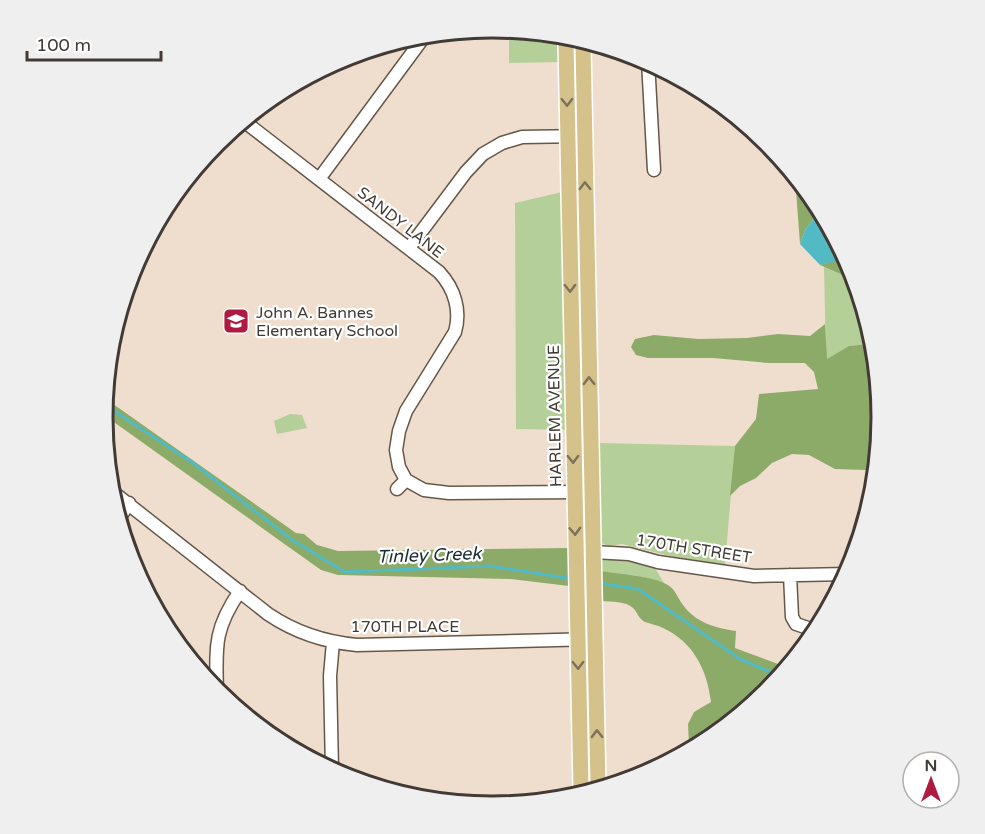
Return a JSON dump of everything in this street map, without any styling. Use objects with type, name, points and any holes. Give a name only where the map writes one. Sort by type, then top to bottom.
[{"type":"main road","name":"HARLEM AVENUE","points":[[569,45],[567,136],[581,786]]},
{"type":"main road","points":[[583,48],[598,782]]},
{"type":"street","points":[[319,179],[418,45]]},
{"type":"street","points":[[649,71],[654,170]]},
{"type":"street","name":"SANDY LANE","points":[[250,126],[409,248],[445,279],[452,289],[459,320],[454,333],[406,411],[399,431],[396,450],[402,485],[449,493],[592,492]]},
{"type":"street","points":[[409,248],[466,172],[483,154],[502,143],[522,137],[584,136]]},
{"type":"street","name":"170TH PLACE","points":[[123,504],[279,622],[302,633],[333,642],[357,645],[595,639]]},
{"type":"street","name":"170TH STREET","points":[[593,552],[629,554],[657,562],[754,576],[838,574]]},
{"type":"street","points":[[790,575],[792,617],[796,624],[808,628]]},
{"type":"street","points":[[217,677],[218,631],[222,619],[240,591]]},
{"type":"street","points":[[332,760],[330,676],[333,642]]},
{"type":"green space","points":[[509,38],[560,44],[561,62],[509,63]]},
{"type":"green space","points":[[796,190],[815,217],[805,230],[800,244]]},
{"type":"green space","points":[[562,192],[566,430],[516,429],[515,203]]},
{"type":"green space","points":[[838,259],[845,276],[820,265]]},
{"type":"green space","points":[[824,267],[845,276],[865,344],[849,346],[826,360]]},
{"type":"green space","points":[[825,324],[827,359],[849,346],[865,344],[872,417],[869,469],[835,469],[809,455],[792,454],[772,463],[756,478],[740,486],[730,496],[735,446],[756,419],[759,394],[818,389],[814,372],[805,363],[769,363],[713,358],[648,358],[636,355],[631,347],[635,339],[654,335],[698,339],[747,338],[778,334],[810,336]]},
{"type":"green space","points":[[114,404],[296,533],[304,534],[317,545],[338,551],[569,548],[569,586],[511,579],[338,575],[321,570],[113,422]]},
{"type":"green space","points":[[290,414],[302,415],[307,428],[277,434],[274,421]]},
{"type":"green space","points":[[596,443],[735,446],[725,565],[670,556],[622,544],[609,546],[601,543],[598,537]]},
{"type":"green space","points":[[608,556],[624,558],[655,568],[664,583],[601,571],[601,561]]},
{"type":"green space","points":[[601,571],[660,581],[674,590],[688,611],[700,620],[736,631],[735,648],[780,665],[743,702],[689,742],[688,724],[694,712],[711,702],[706,678],[697,658],[683,641],[661,627],[645,622],[633,608],[618,602],[602,601]]},
{"type":"water","points":[[815,217],[838,260],[820,265],[800,244],[805,230]]},
{"type":"waterway","name":"Tinley Creek","points":[[113,410],[193,463],[292,540],[345,572],[490,566],[572,579]]},
{"type":"waterway","name":"Tinley Creek","points":[[599,583],[638,589],[740,659],[772,673]]},
{"type":"place","name":"John A. Bannes Elementary School","points":[[236,321]]}]
